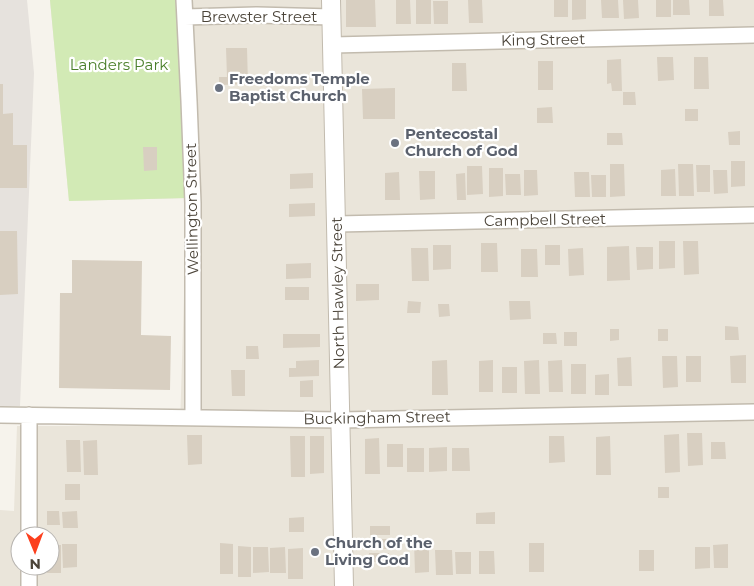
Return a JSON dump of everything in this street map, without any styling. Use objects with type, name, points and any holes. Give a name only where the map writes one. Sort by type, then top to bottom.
[{"type":"street","name":"Wellington Street","points":[[184,0],[193,203],[193,418]]},
{"type":"street","name":"Brewster Street","points":[[185,17],[257,15],[332,9]]},
{"type":"street","name":"North Hawley Street","points":[[332,9],[344,586]]},
{"type":"street","name":"King Street","points":[[333,45],[754,35]]},
{"type":"street","name":"Campbell Street","points":[[336,224],[754,215]]},
{"type":"street","name":"Buckingham Street","points":[[0,415],[340,420],[754,412]]},
{"type":"street","points":[[29,415],[29,526]]},
{"type":"shaded area","points":[[0,0],[27,0],[34,73],[20,406],[0,407]]},
{"type":"shaded area","points":[[50,0],[754,0],[754,586],[0,586],[0,510],[14,511],[17,426],[180,426],[187,198],[69,201]]},
{"type":"green space","name":"Landers Park","points":[[50,0],[177,0],[187,198],[69,201]]},
{"type":"building","points":[[346,0],[375,0],[376,27],[346,27]]},
{"type":"building","points":[[396,0],[410,0],[411,24],[396,24]]},
{"type":"building","points":[[416,0],[431,0],[431,24],[416,24]]},
{"type":"building","points":[[468,0],[482,0],[483,23],[469,23]]},
{"type":"building","points":[[554,0],[568,0],[568,17],[554,17]]},
{"type":"building","points":[[572,0],[586,0],[586,19],[572,20]]},
{"type":"building","points":[[601,0],[618,0],[619,18],[602,18]]},
{"type":"building","points":[[623,0],[638,0],[639,18],[624,19]]},
{"type":"building","points":[[656,0],[671,0],[671,17],[656,17]]},
{"type":"building","points":[[673,0],[689,0],[690,15],[673,15]]},
{"type":"building","points":[[709,0],[723,0],[724,16],[709,16]]},
{"type":"building","points":[[433,1],[448,1],[448,24],[434,24]]},
{"type":"building","points":[[226,48],[247,48],[248,84],[219,85],[219,77],[227,77]]},
{"type":"building","points":[[657,57],[673,57],[674,80],[658,81]]},
{"type":"building","points":[[694,57],[708,57],[709,89],[694,89]]},
{"type":"building","points":[[621,59],[622,91],[612,91],[611,83],[607,84],[607,60]]},
{"type":"building","points":[[538,61],[553,61],[553,90],[538,90]]},
{"type":"building","points":[[452,63],[466,63],[467,91],[452,91]]},
{"type":"building","points":[[0,84],[3,84],[3,114],[13,113],[13,145],[27,145],[27,188],[0,188]]},
{"type":"building","points":[[395,88],[395,119],[363,119],[362,89]]},
{"type":"building","points":[[623,92],[635,92],[636,105],[623,105]]},
{"type":"building","points":[[552,107],[553,123],[537,123],[537,108]]},
{"type":"building","points":[[685,109],[698,109],[698,121],[685,121]]},
{"type":"building","points":[[740,131],[740,145],[729,145],[728,132]]},
{"type":"building","points":[[607,133],[622,133],[623,145],[607,145]]},
{"type":"building","points":[[143,147],[157,147],[157,170],[144,171]]},
{"type":"building","points":[[731,161],[745,161],[745,186],[731,187]]},
{"type":"building","points":[[610,164],[624,164],[625,196],[610,197]]},
{"type":"building","points":[[678,164],[693,164],[694,196],[679,196]]},
{"type":"building","points":[[696,165],[710,165],[710,192],[697,192]]},
{"type":"building","points":[[467,166],[482,166],[483,194],[467,195]]},
{"type":"building","points":[[489,168],[503,168],[503,196],[489,197]]},
{"type":"building","points":[[675,169],[676,196],[661,196],[661,170]]},
{"type":"building","points":[[524,170],[537,170],[538,195],[524,196]]},
{"type":"building","points":[[713,170],[727,170],[728,193],[714,194]]},
{"type":"building","points":[[419,171],[435,171],[435,199],[420,200]]},
{"type":"building","points":[[399,172],[400,200],[385,200],[385,173]]},
{"type":"building","points":[[574,172],[589,172],[590,197],[575,197]]},
{"type":"building","points":[[313,173],[313,188],[290,189],[290,174]]},
{"type":"building","points":[[465,173],[466,200],[457,200],[456,174]]},
{"type":"building","points":[[505,174],[520,174],[521,195],[506,195]]},
{"type":"building","points":[[591,175],[606,175],[606,197],[592,197]]},
{"type":"building","points":[[315,203],[315,216],[289,217],[289,204]]},
{"type":"building","points":[[0,231],[17,231],[18,294],[0,295]]},
{"type":"building","points":[[659,241],[675,241],[675,268],[659,269]]},
{"type":"building","points":[[683,241],[698,241],[699,274],[684,275]]},
{"type":"building","points":[[481,243],[497,243],[498,272],[481,272]]},
{"type":"building","points":[[433,245],[451,245],[451,269],[433,270]]},
{"type":"building","points":[[545,245],[560,245],[560,265],[545,265]]},
{"type":"building","points":[[629,246],[630,280],[607,281],[607,247]]},
{"type":"building","points":[[636,247],[653,247],[653,269],[637,270]]},
{"type":"building","points":[[411,248],[428,248],[429,281],[412,281]]},
{"type":"building","points":[[583,248],[584,275],[569,276],[568,249]]},
{"type":"building","points":[[521,249],[537,249],[538,277],[521,277]]},
{"type":"building","points":[[72,260],[142,261],[141,335],[171,336],[170,390],[59,388],[60,293],[72,293]]},
{"type":"building","points":[[311,263],[311,278],[286,279],[286,264]]},
{"type":"building","points":[[356,284],[379,284],[379,300],[356,301]]},
{"type":"building","points":[[285,287],[309,287],[309,300],[285,300]]},
{"type":"building","points":[[408,301],[421,302],[420,313],[407,313]]},
{"type":"building","points":[[509,301],[530,301],[531,319],[510,320]]},
{"type":"building","points":[[438,304],[449,304],[450,316],[439,317]]},
{"type":"building","points":[[725,326],[738,327],[739,340],[725,340]]},
{"type":"building","points":[[610,329],[619,329],[619,340],[610,341]]},
{"type":"building","points":[[658,329],[668,329],[668,341],[658,341]]},
{"type":"building","points":[[564,332],[577,332],[577,346],[564,346]]},
{"type":"building","points":[[543,333],[556,333],[557,344],[543,344]]},
{"type":"building","points":[[283,334],[320,334],[320,347],[283,348]]},
{"type":"building","points":[[246,346],[258,346],[259,359],[246,359]]},
{"type":"building","points":[[746,355],[746,383],[731,383],[730,356]]},
{"type":"building","points":[[662,356],[677,356],[678,387],[663,388]]},
{"type":"building","points":[[686,356],[701,356],[701,382],[686,382]]},
{"type":"building","points":[[631,357],[632,386],[618,386],[617,358]]},
{"type":"building","points":[[319,360],[319,376],[289,377],[289,368],[296,368],[296,361]]},
{"type":"building","points":[[447,360],[448,395],[432,395],[432,361]]},
{"type":"building","points":[[493,360],[493,392],[479,392],[479,361]]},
{"type":"building","points":[[539,360],[540,394],[525,394],[524,361]]},
{"type":"building","points":[[562,360],[563,392],[549,392],[548,361]]},
{"type":"building","points":[[571,364],[586,364],[586,394],[571,394]]},
{"type":"building","points":[[502,367],[517,367],[517,393],[502,393]]},
{"type":"building","points":[[231,370],[245,370],[245,396],[232,396]]},
{"type":"building","points":[[609,374],[609,395],[595,395],[595,375]]},
{"type":"building","points":[[313,380],[313,397],[300,397],[300,381]]},
{"type":"building","points":[[687,433],[702,433],[703,465],[688,466]]},
{"type":"building","points":[[679,434],[680,472],[665,473],[664,435]]},
{"type":"building","points":[[187,435],[202,435],[202,464],[188,465]]},
{"type":"building","points":[[290,436],[305,436],[305,477],[291,477]]},
{"type":"building","points":[[310,436],[324,436],[324,473],[310,474]]},
{"type":"building","points":[[549,436],[564,436],[565,462],[549,463]]},
{"type":"building","points":[[610,436],[611,475],[596,475],[596,437]]},
{"type":"building","points":[[379,438],[380,474],[365,474],[365,439]]},
{"type":"building","points":[[66,440],[80,440],[81,472],[67,472]]},
{"type":"building","points":[[97,440],[98,475],[84,475],[83,441]]},
{"type":"building","points":[[711,442],[725,442],[726,459],[711,459]]},
{"type":"building","points":[[387,444],[403,444],[403,467],[387,467]]},
{"type":"building","points":[[447,447],[447,471],[429,472],[429,448]]},
{"type":"building","points":[[407,448],[424,448],[424,472],[407,472]]},
{"type":"building","points":[[452,448],[469,448],[470,471],[452,471]]},
{"type":"building","points":[[65,484],[80,484],[80,500],[65,500]]},
{"type":"building","points":[[658,487],[669,487],[669,498],[658,498]]},
{"type":"building","points":[[47,511],[59,511],[60,525],[47,525]]},
{"type":"building","points":[[77,511],[78,528],[63,528],[62,512]]},
{"type":"building","points":[[495,512],[495,524],[476,524],[476,513]]},
{"type":"building","points":[[304,517],[304,532],[289,532],[289,518]]},
{"type":"building","points":[[370,526],[390,526],[390,535],[370,535]]},
{"type":"building","points":[[369,539],[389,539],[388,549],[369,549]]},
{"type":"building","points":[[414,542],[429,542],[429,572],[415,573]]},
{"type":"building","points":[[220,543],[233,544],[233,574],[220,574]]},
{"type":"building","points":[[529,543],[544,543],[544,572],[529,572]]},
{"type":"building","points":[[62,544],[77,544],[77,567],[63,568]]},
{"type":"building","points":[[728,544],[728,568],[714,568],[713,545]]},
{"type":"building","points":[[60,545],[61,545],[60,573]]},
{"type":"building","points":[[238,546],[251,547],[251,577],[238,577]]},
{"type":"building","points":[[253,547],[268,547],[269,572],[253,573]]},
{"type":"building","points":[[285,547],[286,573],[270,573],[270,548]]},
{"type":"building","points":[[695,547],[710,547],[710,568],[695,569]]},
{"type":"building","points":[[303,548],[303,579],[288,579],[288,549]]},
{"type":"building","points":[[435,550],[452,550],[453,575],[436,575]]},
{"type":"building","points":[[639,550],[654,550],[654,571],[639,571]]},
{"type":"building","points":[[479,551],[494,551],[495,574],[479,574]]},
{"type":"building","points":[[455,552],[471,552],[471,574],[456,574]]},
{"type":"building","points":[[369,553],[389,553],[389,562],[369,562]]},
{"type":"place","name":"Freedoms Temple Baptist Church","points":[[219,88]]},
{"type":"place","name":"Pentecostal Church of God","points":[[395,143]]},
{"type":"place","name":"Church of the Living God","points":[[315,552]]}]
